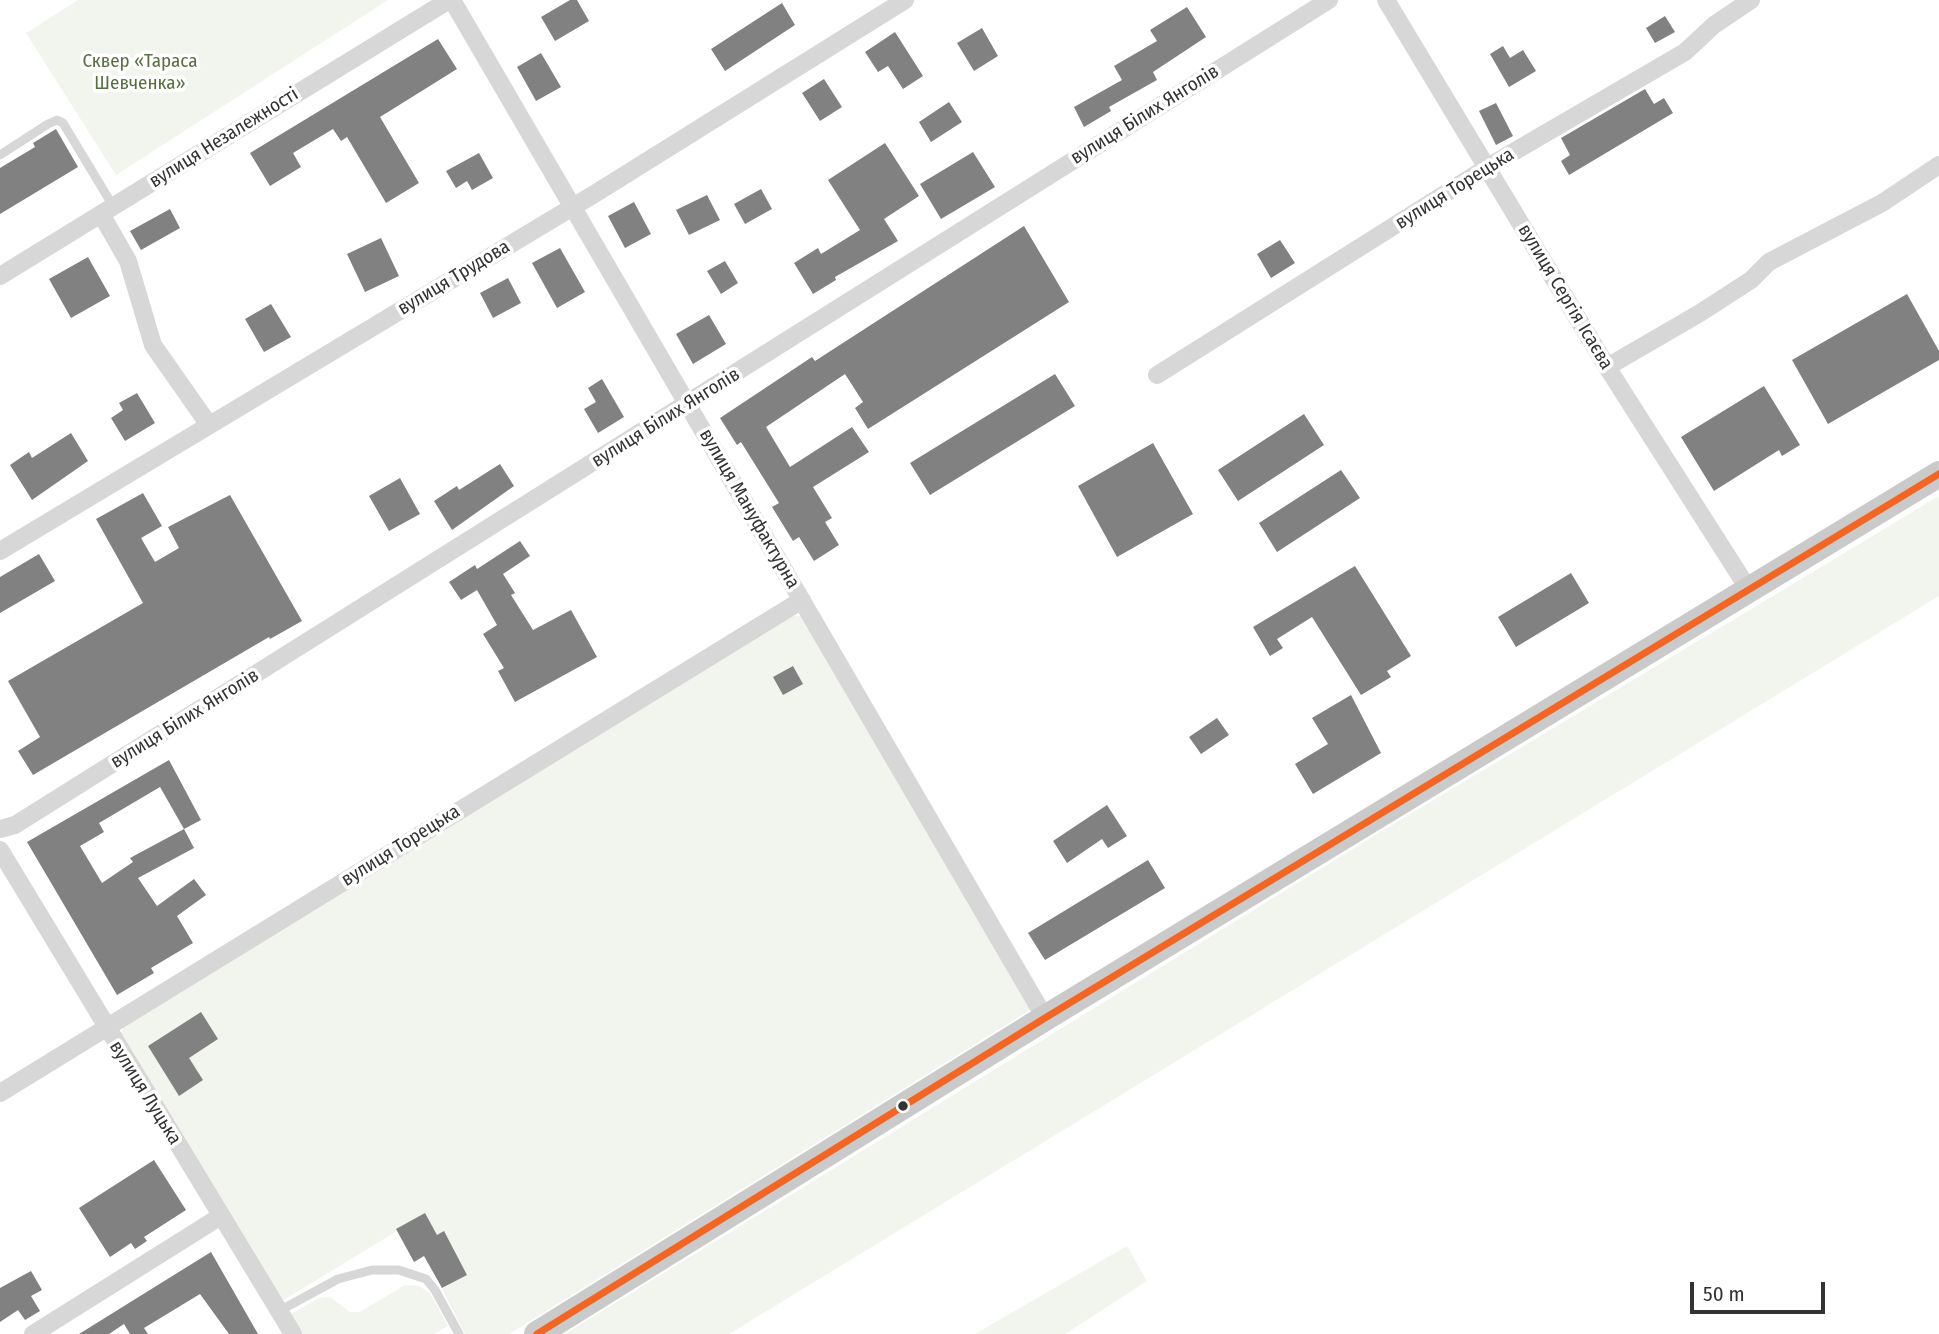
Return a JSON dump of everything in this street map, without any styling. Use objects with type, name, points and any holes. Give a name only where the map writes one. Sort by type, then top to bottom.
[{"type":"main road","points":[[537,1334],[1045,1018],[1939,474]]},
{"type":"street","name":"вулиця Мануфактурна","points":[[450,0],[573,206],[1045,1018]]},
{"type":"street","name":"вулиця Незалежності","points":[[2,269],[107,210],[450,0]]},
{"type":"street","name":"вулиця Трудова","points":[[0,551],[573,206],[905,0]]},
{"type":"street","name":"вулиця Білих Янголів","points":[[0,829],[15,825],[1329,0]]},
{"type":"street","name":"вулиця Сергія Ісаєва","points":[[1386,0],[1608,367],[1749,590]]},
{"type":"street","name":"вулиця Торецька","points":[[1157,375],[1486,168],[1685,52],[1714,25],[1751,0]]},
{"type":"street","points":[[1608,367],[1700,313],[1751,279],[1769,262],[1882,203],[1939,165]]},
{"type":"street","points":[[107,210],[128,261],[153,345],[209,425]]},
{"type":"street","name":"вулиця Торецька","points":[[0,1093],[802,600]]},
{"type":"street","name":"вулиця Луцька","points":[[0,850],[293,1334]]},
{"type":"street","points":[[33,1334],[221,1216]]},
{"type":"lane","points":[[0,155],[48,124],[57,120],[63,123],[107,210]]},
{"type":"lane","points":[[279,1311],[338,1279],[372,1270],[399,1270],[426,1279],[459,1334]]},
{"type":"green space","name":"Сквер «Тараса Шевченка»","points":[[78,0],[388,0],[116,175],[26,33]]},
{"type":"green space","points":[[1939,496],[1939,596],[729,1334],[565,1334],[1364,842]]},
{"type":"green space","points":[[789,616],[801,616],[1030,1010],[509,1334],[465,1334],[442,1289],[466,1275],[443,1232],[437,1235],[425,1214],[282,1301],[120,1037],[124,1026]]},
{"type":"green space","points":[[1127,1246],[1147,1281],[1065,1334],[975,1334]]},
{"type":"green space","points":[[405,1285],[419,1286],[430,1293],[448,1326],[434,1334],[303,1334],[291,1314],[319,1298],[330,1297],[350,1312],[360,1312]]},
{"type":"building","points":[[570,0],[577,0],[589,21],[555,41],[541,17]]},
{"type":"building","points":[[782,3],[795,25],[725,71],[711,49]]},
{"type":"building","points":[[1187,7],[1206,37],[1153,72],[1157,80],[1109,107],[1111,111],[1084,127],[1074,107],[1122,80],[1114,66],[1157,41],[1150,30]]},
{"type":"building","points":[[1665,16],[1675,32],[1655,43],[1646,28]]},
{"type":"building","points":[[982,28],[998,56],[974,71],[957,43]]},
{"type":"building","points":[[895,32],[923,76],[903,89],[888,66],[878,72],[865,52]]},
{"type":"building","points":[[438,39],[457,69],[380,117],[419,183],[386,203],[347,137],[341,141],[333,129],[293,153],[301,167],[270,186],[250,153]]},
{"type":"building","points":[[1503,46],[1510,58],[1523,50],[1536,71],[1509,87],[1490,54]]},
{"type":"building","points":[[541,53],[561,87],[536,101],[517,67]]},
{"type":"building","points":[[824,79],[842,107],[820,121],[802,93]]},
{"type":"building","points":[[1645,89],[1654,104],[1664,98],[1673,113],[1569,175],[1561,161],[1570,155],[1561,138]]},
{"type":"building","points":[[949,102],[962,122],[931,142],[919,122]]},
{"type":"building","points":[[1496,103],[1513,136],[1496,145],[1479,111]]},
{"type":"building","points":[[56,129],[78,167],[0,214],[0,168],[35,147],[33,143]]},
{"type":"building","points":[[885,143],[919,196],[884,219],[898,241],[835,277],[836,280],[813,294],[794,263],[818,248],[821,254],[860,230],[828,180]]},
{"type":"building","points":[[973,152],[995,187],[941,219],[920,184]]},
{"type":"building","points":[[479,153],[493,178],[472,190],[467,181],[456,188],[446,171]]},
{"type":"building","points":[[761,189],[772,209],[745,224],[734,204]]},
{"type":"building","points":[[707,195],[720,220],[689,235],[676,210]]},
{"type":"building","points":[[634,202],[651,234],[625,248],[608,216]]},
{"type":"building","points":[[170,209],[180,228],[141,250],[130,231]]},
{"type":"building","points":[[1024,226],[1069,302],[868,429],[855,408],[863,402],[845,374],[766,427],[790,467],[852,427],[869,452],[813,487],[832,518],[825,522],[839,545],[814,561],[799,537],[793,541],[772,507],[779,503],[741,442],[737,445],[720,418],[812,357],[815,361]]},
{"type":"building","points":[[381,238],[399,276],[365,292],[347,254]]},
{"type":"building","points":[[1280,240],[1295,263],[1271,278],[1257,254]]},
{"type":"building","points":[[560,248],[585,292],[557,308],[532,263]]},
{"type":"building","points":[[88,257],[110,296],[71,318],[49,279]]},
{"type":"building","points":[[725,261],[738,283],[721,294],[707,271]]},
{"type":"building","points":[[508,278],[521,303],[493,318],[480,293]]},
{"type":"building","points":[[1907,294],[1939,351],[1939,360],[1828,424],[1792,360]]},
{"type":"building","points":[[271,304],[291,337],[264,352],[245,319]]},
{"type":"building","points":[[709,315],[726,344],[693,364],[676,334]]},
{"type":"building","points":[[1055,374],[1075,406],[930,495],[910,463]]},
{"type":"building","points":[[602,379],[624,417],[598,433],[584,409],[596,402],[588,388]]},
{"type":"building","points":[[1764,386],[1800,445],[1782,456],[1779,450],[1714,491],[1681,437]]},
{"type":"building","points":[[137,393],[155,423],[125,441],[111,418],[123,410],[119,403]]},
{"type":"building","points":[[1304,414],[1324,445],[1238,501],[1218,470]]},
{"type":"building","points":[[71,433],[88,461],[32,500],[10,465],[29,452],[32,458]]},
{"type":"building","points":[[1153,443],[1193,514],[1117,557],[1078,486]]},
{"type":"building","points":[[500,464],[514,486],[452,530],[434,501],[457,486],[459,490]]},
{"type":"building","points":[[1341,470],[1360,498],[1277,552],[1259,523]]},
{"type":"building","points":[[400,478],[420,514],[389,531],[369,496]]},
{"type":"building","points":[[143,493],[162,526],[141,538],[155,562],[179,548],[168,527],[230,495],[302,621],[270,639],[269,637],[33,775],[18,751],[40,737],[8,681],[143,603],[96,519]]},
{"type":"building","points":[[520,541],[530,556],[503,574],[515,593],[511,595],[533,630],[571,610],[597,657],[515,702],[498,671],[504,668],[483,634],[497,625],[477,590],[461,600],[449,582],[475,565],[477,569]]},
{"type":"building","points":[[39,554],[55,581],[0,613],[0,577]]},
{"type":"building","points":[[1355,566],[1411,656],[1387,671],[1391,677],[1361,695],[1312,617],[1277,639],[1283,648],[1270,656],[1253,627]]},
{"type":"building","points":[[1571,573],[1589,603],[1516,647],[1498,617]]},
{"type":"building","points":[[793,666],[803,684],[783,695],[773,677]]},
{"type":"building","points":[[1351,695],[1381,753],[1313,794],[1295,764],[1328,744],[1312,718]]},
{"type":"building","points":[[1217,718],[1229,735],[1201,754],[1189,737]]},
{"type":"building","points":[[169,760],[201,820],[184,829],[194,848],[138,878],[157,906],[194,879],[206,895],[177,916],[193,943],[151,968],[154,973],[117,995],[27,842]],"holes":[[[160,787],[184,829],[130,858],[133,862],[102,883],[80,846],[104,832],[99,823]]]},
{"type":"building","points":[[1107,805],[1127,836],[1108,848],[1102,839],[1067,863],[1053,841]]},
{"type":"building","points":[[1148,860],[1165,888],[1045,960],[1028,933]]},
{"type":"building","points":[[201,1012],[218,1039],[189,1058],[203,1080],[179,1096],[148,1046]]},
{"type":"building","points":[[154,1160],[186,1210],[144,1237],[147,1241],[135,1249],[131,1243],[110,1257],[79,1208]]},
{"type":"building","points":[[425,1213],[437,1235],[444,1231],[467,1275],[442,1288],[424,1256],[414,1262],[396,1229]]},
{"type":"building","points":[[211,1252],[258,1334],[229,1334],[200,1294],[144,1328],[148,1334],[130,1334],[124,1324],[109,1334],[79,1334]]},
{"type":"building","points":[[31,1271],[42,1290],[31,1296],[40,1311],[25,1320],[18,1310],[0,1322],[0,1288]]},
{"type":"transit line","name":"50","points":[[537,1334],[1045,1018],[1939,474]]}]
